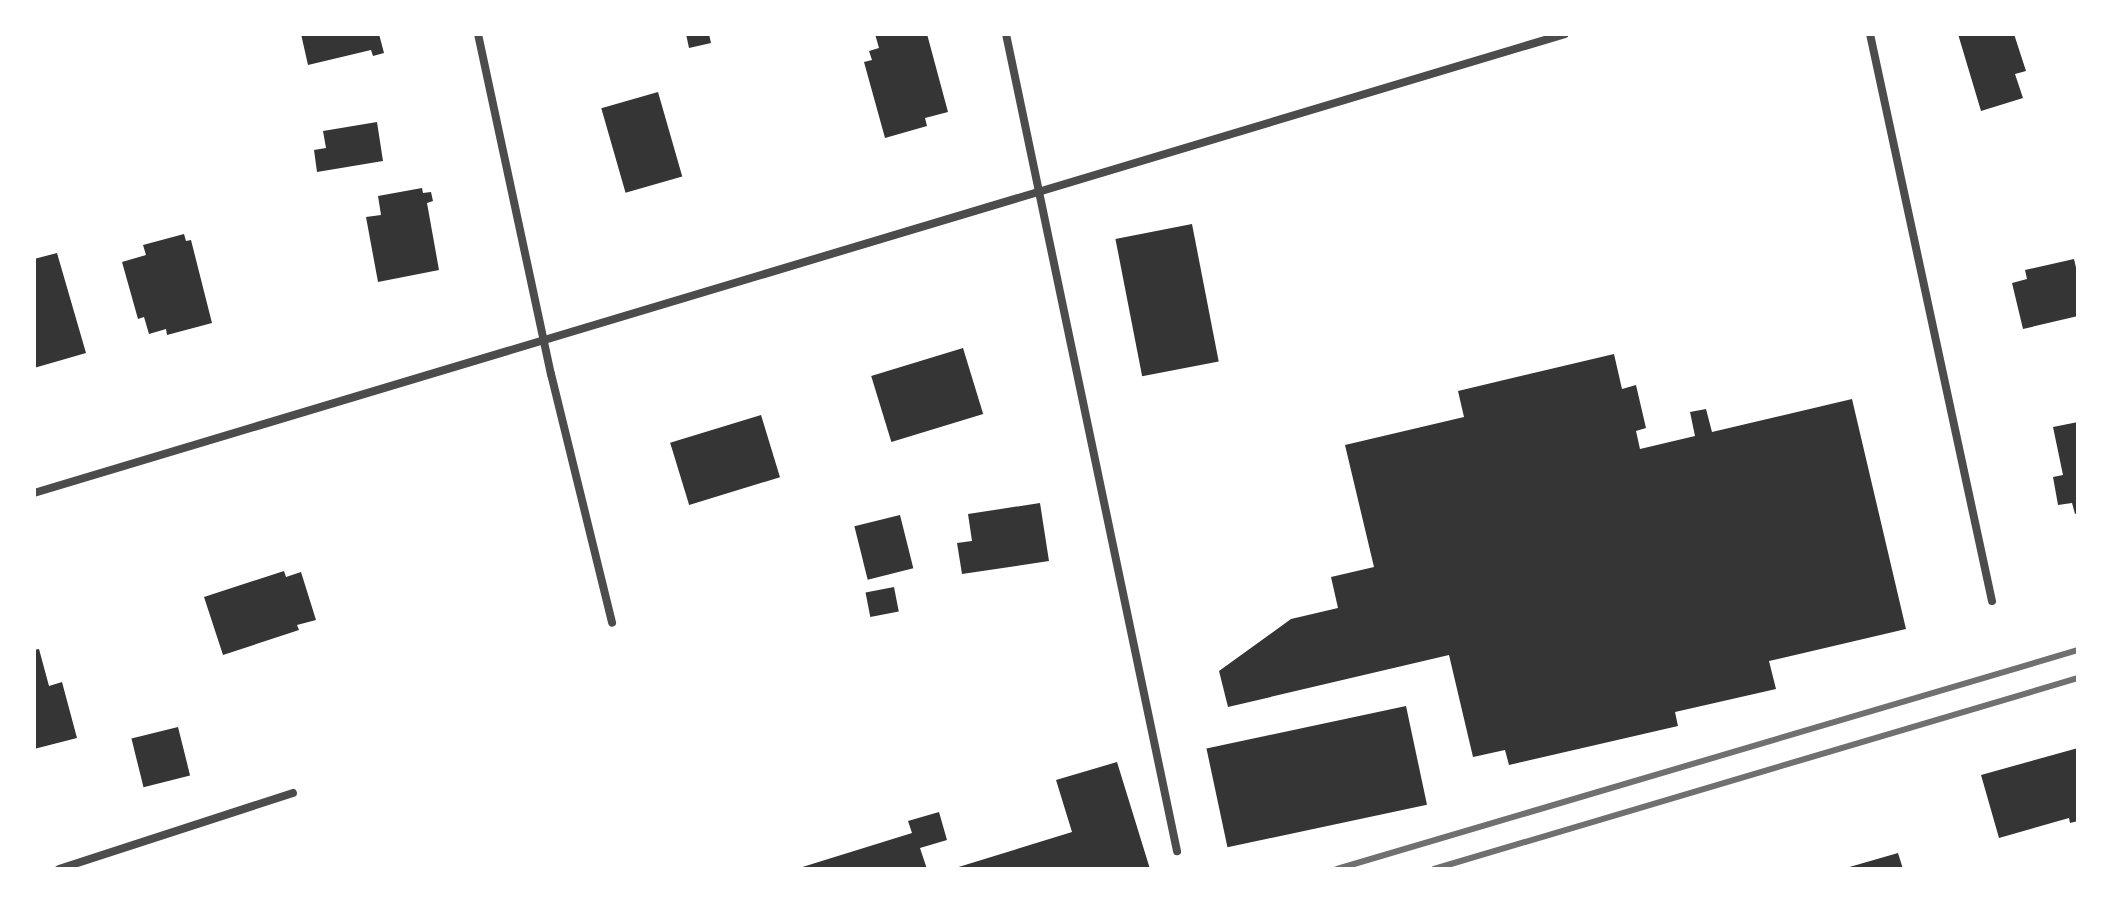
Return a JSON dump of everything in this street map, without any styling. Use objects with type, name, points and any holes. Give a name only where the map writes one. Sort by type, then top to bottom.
[{"type":"street","points":[[478,34],[544,342],[612,623]]},
{"type":"street","points":[[1006,34],[1177,851]]},
{"type":"street","points":[[34,493],[1039,193],[1536,38],[1565,34]]},
{"type":"street","points":[[1870,34],[1992,601]]},
{"type":"street","points":[[59,869],[293,793]]},
{"type":"building","points":[[301,34],[379,34],[384,53],[373,56],[371,50],[308,65]]},
{"type":"building","points":[[686,34],[709,34],[711,43],[689,48]]},
{"type":"building","points":[[875,34],[927,34],[948,112],[925,118],[927,126],[885,138],[864,62],[872,60],[869,51],[879,48]]},
{"type":"building","points":[[1958,34],[2014,34],[2026,71],[2015,74],[2023,98],[1981,111]]},
{"type":"building","points":[[658,92],[682,177],[626,193],[601,108]]},
{"type":"building","points":[[377,122],[383,161],[317,172],[314,150],[326,148],[323,131]]},
{"type":"building","points":[[422,188],[423,193],[431,192],[433,201],[427,203],[439,270],[378,282],[366,217],[381,215],[378,196]]},
{"type":"building","points":[[1192,224],[1219,361],[1142,376],[1115,239]]},
{"type":"building","points":[[184,234],[186,241],[191,240],[212,323],[167,335],[166,329],[149,334],[144,317],[138,319],[122,262],[146,255],[143,245]]},
{"type":"building","points":[[57,253],[86,353],[34,368],[34,259]]},
{"type":"building","points":[[2074,259],[2078,276],[2078,316],[2023,329],[2012,283],[2027,279],[2025,270]]},
{"type":"building","points":[[963,348],[983,414],[891,442],[871,376]]},
{"type":"building","points":[[1614,354],[1622,389],[1636,385],[1646,428],[1636,431],[1640,449],[1695,436],[1690,412],[1706,409],[1712,432],[1852,399],[1906,629],[1769,661],[1776,689],[1675,712],[1678,726],[1509,765],[1505,750],[1473,757],[1449,655],[1228,707],[1219,671],[1291,619],[1338,608],[1331,577],[1374,567],[1345,445],[1464,417],[1458,391]]},
{"type":"building","points":[[761,415],[780,477],[689,505],[670,443]]},
{"type":"building","points":[[2078,422],[2078,513],[2075,514],[2072,503],[2058,505],[2053,477],[2063,475],[2053,427]]},
{"type":"building","points":[[1040,503],[1049,561],[962,574],[957,543],[972,541],[968,514]]},
{"type":"building","points":[[900,515],[913,568],[868,580],[854,526]]},
{"type":"building","points":[[284,571],[286,577],[301,572],[316,620],[297,625],[299,630],[223,655],[204,597]]},
{"type":"building","points":[[894,587],[899,612],[870,617],[866,593]]},
{"type":"building","points":[[39,649],[49,686],[62,682],[77,738],[34,749],[34,650]]},
{"type":"building","points":[[1406,706],[1427,805],[1227,847],[1206,748]]},
{"type":"building","points":[[178,727],[190,776],[144,787],[131,739]]},
{"type":"building","points":[[2078,748],[2078,821],[2070,823],[2069,818],[1999,838],[1981,775]]},
{"type":"building","points":[[1117,762],[1150,869],[952,869],[1072,832],[1056,780]]},
{"type":"building","points":[[939,812],[947,840],[920,848],[927,869],[796,869],[912,833],[908,821]]},
{"type":"building","points":[[1898,853],[1903,869],[1846,869],[1846,868]]},
{"type":"railway","points":[[1337,869],[2078,650]]},
{"type":"railway","points":[[1434,869],[2078,678]]}]
